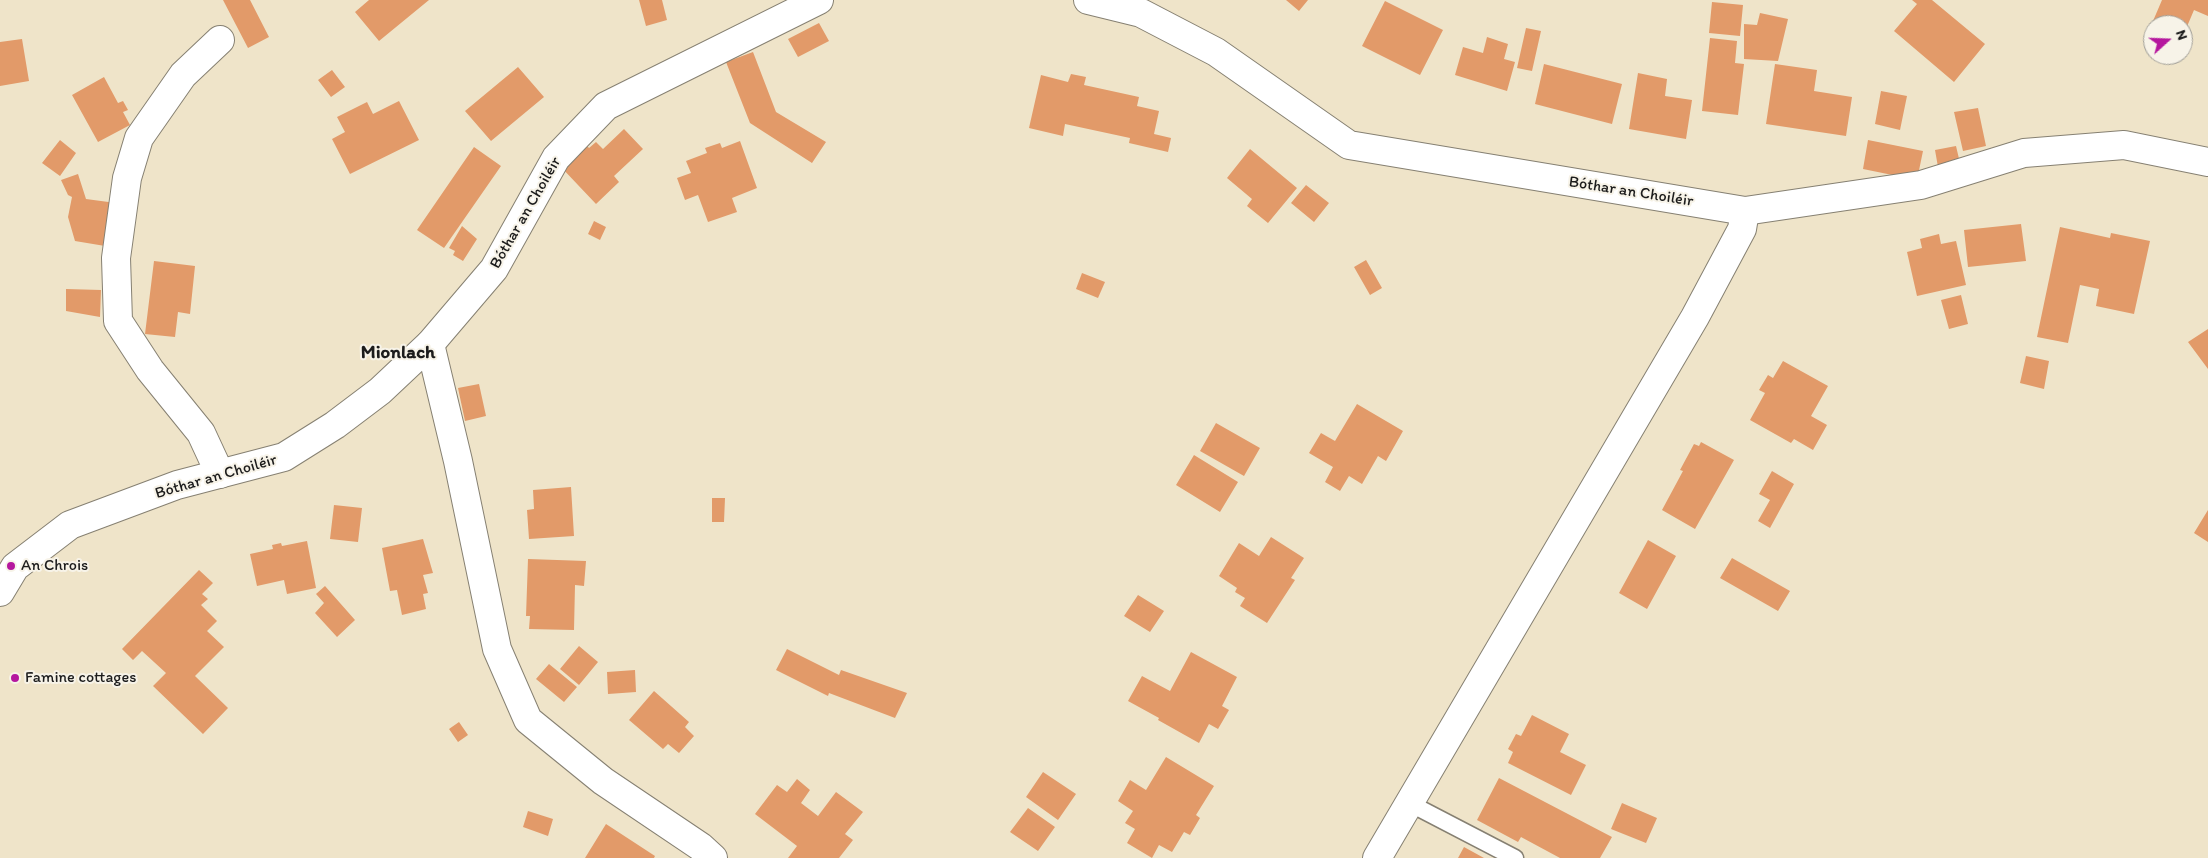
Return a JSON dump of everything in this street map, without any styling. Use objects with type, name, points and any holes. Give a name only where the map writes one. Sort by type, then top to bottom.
[{"type":"street","name":"Bóthar an Choiléir","points":[[0,592],[15,567],[70,525],[177,485],[284,457],[335,425],[380,391],[430,344],[494,269],[556,158],[606,106],[819,0]]},
{"type":"street","name":"Bóthar an Choiléir","points":[[1088,0],[1141,13],[1216,52],[1349,145],[1745,211],[1921,185],[2024,153],[2124,145],[2208,162]]},
{"type":"street","points":[[220,40],[183,75],[139,138],[127,178],[116,258],[118,321],[150,370],[201,434],[220,474]]},
{"type":"street","points":[[1377,858],[1695,317],[1742,229],[1745,211]]},
{"type":"street","points":[[430,344],[458,461],[497,649],[528,720],[603,781],[701,847],[713,858]]},
{"type":"lane","points":[[1409,803],[1515,858]]},
{"type":"building","points":[[223,0],[250,0],[269,37],[248,48]]},
{"type":"building","points":[[369,0],[429,0],[379,41],[355,12]]},
{"type":"building","points":[[639,0],[662,0],[667,20],[646,26]]},
{"type":"building","points":[[1286,0],[1308,0],[1299,11]]},
{"type":"building","points":[[1912,0],[1932,0],[1985,44],[1954,82],[1894,31],[1917,4]]},
{"type":"building","points":[[2162,0],[2208,0],[2208,16],[2194,10],[2192,15],[2156,15]]},
{"type":"building","points":[[1385,1],[1443,30],[1420,75],[1362,46]]},
{"type":"building","points":[[1712,2],[1743,5],[1740,36],[1709,33]]},
{"type":"building","points":[[1760,13],[1788,19],[1778,61],[1744,59],[1744,24],[1757,25]]},
{"type":"building","points":[[819,23],[829,41],[798,57],[788,39]]},
{"type":"building","points":[[1526,28],[1541,31],[1532,71],[1517,68]]},
{"type":"building","points":[[1487,37],[1508,44],[1504,59],[1515,62],[1507,91],[1455,75],[1463,47],[1483,53]]},
{"type":"building","points":[[1710,38],[1737,41],[1735,63],[1744,64],[1738,115],[1702,111]]},
{"type":"building","points":[[22,39],[29,81],[0,86],[0,42]]},
{"type":"building","points":[[753,52],[776,112],[826,142],[812,163],[750,123],[726,62]]},
{"type":"building","points":[[1544,64],[1622,84],[1612,124],[1535,104]]},
{"type":"building","points":[[1775,64],[1817,70],[1814,91],[1852,97],[1846,136],[1766,124]]},
{"type":"building","points":[[518,67],[544,97],[491,141],[465,111]]},
{"type":"building","points":[[332,70],[345,87],[331,97],[318,80]]},
{"type":"building","points":[[1638,73],[1667,79],[1665,96],[1692,100],[1686,139],[1629,129]]},
{"type":"building","points":[[1071,74],[1086,77],[1084,85],[1139,97],[1137,106],[1159,111],[1154,134],[1171,138],[1168,152],[1129,143],[1130,138],[1065,124],[1063,136],[1029,128],[1041,75],[1068,82]]},
{"type":"building","points":[[104,77],[118,103],[123,101],[128,110],[123,112],[130,125],[98,142],[72,95]]},
{"type":"building","points":[[1881,91],[1907,96],[1900,130],[1875,124]]},
{"type":"building","points":[[399,101],[419,140],[350,174],[332,139],[345,132],[337,117],[367,102],[373,114]]},
{"type":"building","points":[[1978,108],[1986,146],[1963,151],[1954,112]]},
{"type":"building","points":[[624,129],[643,149],[614,176],[619,182],[596,204],[560,166],[585,144],[589,148],[596,142],[603,149]]},
{"type":"building","points":[[60,140],[76,153],[60,176],[42,163]]},
{"type":"building","points":[[1868,140],[1923,151],[1917,180],[1863,169]]},
{"type":"building","points":[[740,141],[757,188],[732,198],[737,212],[708,222],[698,195],[685,200],[677,178],[691,173],[686,161],[707,153],[705,148],[720,143],[722,148]]},
{"type":"building","points":[[1956,146],[1960,163],[1938,167],[1935,150]]},
{"type":"building","points":[[474,147],[501,166],[444,248],[417,230]]},
{"type":"building","points":[[1250,149],[1297,188],[1268,223],[1247,206],[1252,199],[1227,178]]},
{"type":"building","points":[[78,174],[86,199],[116,203],[111,247],[75,241],[68,217],[72,197],[68,195],[61,180]]},
{"type":"building","points":[[1306,185],[1329,203],[1314,222],[1291,203]]},
{"type":"building","points":[[594,221],[606,227],[600,240],[588,234]]},
{"type":"building","points":[[2021,224],[2026,261],[1968,267],[1964,230]]},
{"type":"building","points":[[462,226],[477,239],[463,261],[453,255],[455,251],[449,248]]},
{"type":"building","points":[[2060,227],[2110,238],[2111,233],[2150,241],[2134,314],[2096,306],[2099,289],[2080,285],[2068,343],[2037,337]]},
{"type":"building","points":[[1939,234],[1941,244],[1956,241],[1966,285],[1917,296],[1907,252],[1922,248],[1920,239]]},
{"type":"building","points":[[1366,260],[1382,288],[1370,295],[1354,267]]},
{"type":"building","points":[[154,261],[195,266],[190,314],[178,312],[175,337],[145,334]]},
{"type":"building","points":[[1082,273],[1105,282],[1098,298],[1076,289]]},
{"type":"building","points":[[66,289],[101,290],[100,317],[66,311]]},
{"type":"building","points":[[1961,295],[1968,324],[1949,329],[1941,300]]},
{"type":"building","points":[[2208,329],[2208,369],[2188,342]]},
{"type":"building","points":[[2026,356],[2049,361],[2044,389],[2020,383]]},
{"type":"building","points":[[1783,361],[1828,386],[1811,416],[1827,425],[1813,450],[1794,439],[1791,443],[1750,420],[1765,393],[1759,390],[1768,375],[1773,378]]},
{"type":"building","points":[[479,384],[486,416],[465,421],[458,388]]},
{"type":"building","points":[[1357,404],[1403,431],[1386,461],[1378,456],[1362,484],[1349,476],[1340,491],[1325,482],[1333,467],[1309,453],[1321,433],[1335,441]]},
{"type":"building","points":[[1216,423],[1260,448],[1244,476],[1200,451]]},
{"type":"building","points":[[1701,442],[1734,460],[1695,529],[1662,510],[1683,471],[1680,470],[1694,444],[1699,446]]},
{"type":"building","points":[[1194,455],[1238,482],[1220,512],[1176,485]]},
{"type":"building","points":[[1772,471],[1794,484],[1770,528],[1758,521],[1770,500],[1759,494]]},
{"type":"building","points":[[571,487],[574,536],[529,539],[527,510],[534,509],[533,490]]},
{"type":"building","points":[[712,498],[725,498],[724,522],[712,522]]},
{"type":"building","points":[[334,505],[362,508],[358,542],[330,539]]},
{"type":"building","points":[[2208,510],[2208,542],[2194,533]]},
{"type":"building","points":[[1271,537],[1304,558],[1291,578],[1295,580],[1267,623],[1240,606],[1245,598],[1235,592],[1237,588],[1219,576],[1239,543],[1259,556]]},
{"type":"building","points":[[423,539],[433,573],[423,575],[428,593],[423,594],[426,609],[402,615],[397,590],[390,591],[382,548]]},
{"type":"building","points":[[1648,540],[1676,556],[1647,609],[1619,593]]},
{"type":"building","points":[[307,541],[316,588],[287,594],[284,580],[257,586],[250,554],[273,549],[272,545],[281,543],[282,546]]},
{"type":"building","points":[[1732,558],[1790,591],[1778,611],[1720,578]]},
{"type":"building","points":[[528,559],[586,561],[584,586],[575,585],[574,630],[529,629],[530,616],[526,616]]},
{"type":"building","points":[[199,570],[213,583],[202,594],[208,599],[201,605],[217,621],[207,631],[224,647],[195,676],[228,708],[203,734],[153,686],[166,673],[142,651],[133,660],[122,649]]},
{"type":"building","points":[[325,586],[355,620],[337,637],[315,613],[324,603],[316,594]]},
{"type":"building","points":[[1138,595],[1164,611],[1150,632],[1124,616]]},
{"type":"building","points":[[579,646],[598,662],[579,685],[560,669]]},
{"type":"building","points":[[787,649],[839,675],[841,670],[907,693],[895,718],[829,693],[828,696],[776,670]]},
{"type":"building","points":[[1191,652],[1237,677],[1222,706],[1229,710],[1218,729],[1209,724],[1199,743],[1128,701],[1142,676],[1170,691]]},
{"type":"building","points":[[549,664],[577,687],[564,702],[536,679]]},
{"type":"building","points":[[635,670],[636,692],[608,694],[607,672]]},
{"type":"building","points":[[654,691],[689,722],[685,727],[694,736],[679,753],[668,744],[663,749],[629,720]]},
{"type":"building","points":[[1532,715],[1569,734],[1560,752],[1586,765],[1571,795],[1508,763],[1513,752],[1508,749],[1516,734],[1521,736]]},
{"type":"building","points":[[459,722],[468,735],[458,742],[449,729]]},
{"type":"building","points":[[1166,757],[1214,786],[1196,815],[1200,818],[1190,835],[1184,832],[1172,852],[1159,845],[1152,858],[1127,843],[1135,829],[1125,823],[1133,811],[1118,801],[1130,780],[1146,790]]},
{"type":"building","points":[[1043,772],[1076,794],[1058,820],[1026,797]]},
{"type":"building","points":[[1499,778],[1612,837],[1600,858],[1560,858],[1521,837],[1518,842],[1477,820]]},
{"type":"building","points":[[797,779],[810,790],[801,803],[818,816],[836,792],[863,812],[845,834],[853,840],[839,858],[788,858],[797,846],[755,814],[777,785],[787,792]]},
{"type":"building","points":[[1622,803],[1657,818],[1646,843],[1611,829]]},
{"type":"building","points":[[1028,808],[1055,827],[1038,851],[1010,832]]},
{"type":"building","points":[[528,811],[553,819],[548,836],[523,827]]},
{"type":"building","points":[[606,824],[655,856],[654,858],[585,858]]},
{"type":"building","points":[[1464,847],[1484,858],[1458,858]]},
{"type":"place","name":"An Chrois","points":[[11,566]]},
{"type":"place","name":"Famine cottages","points":[[15,678]]},
{"type":"district","name":"Mionlach","points":[[398,353]]}]
